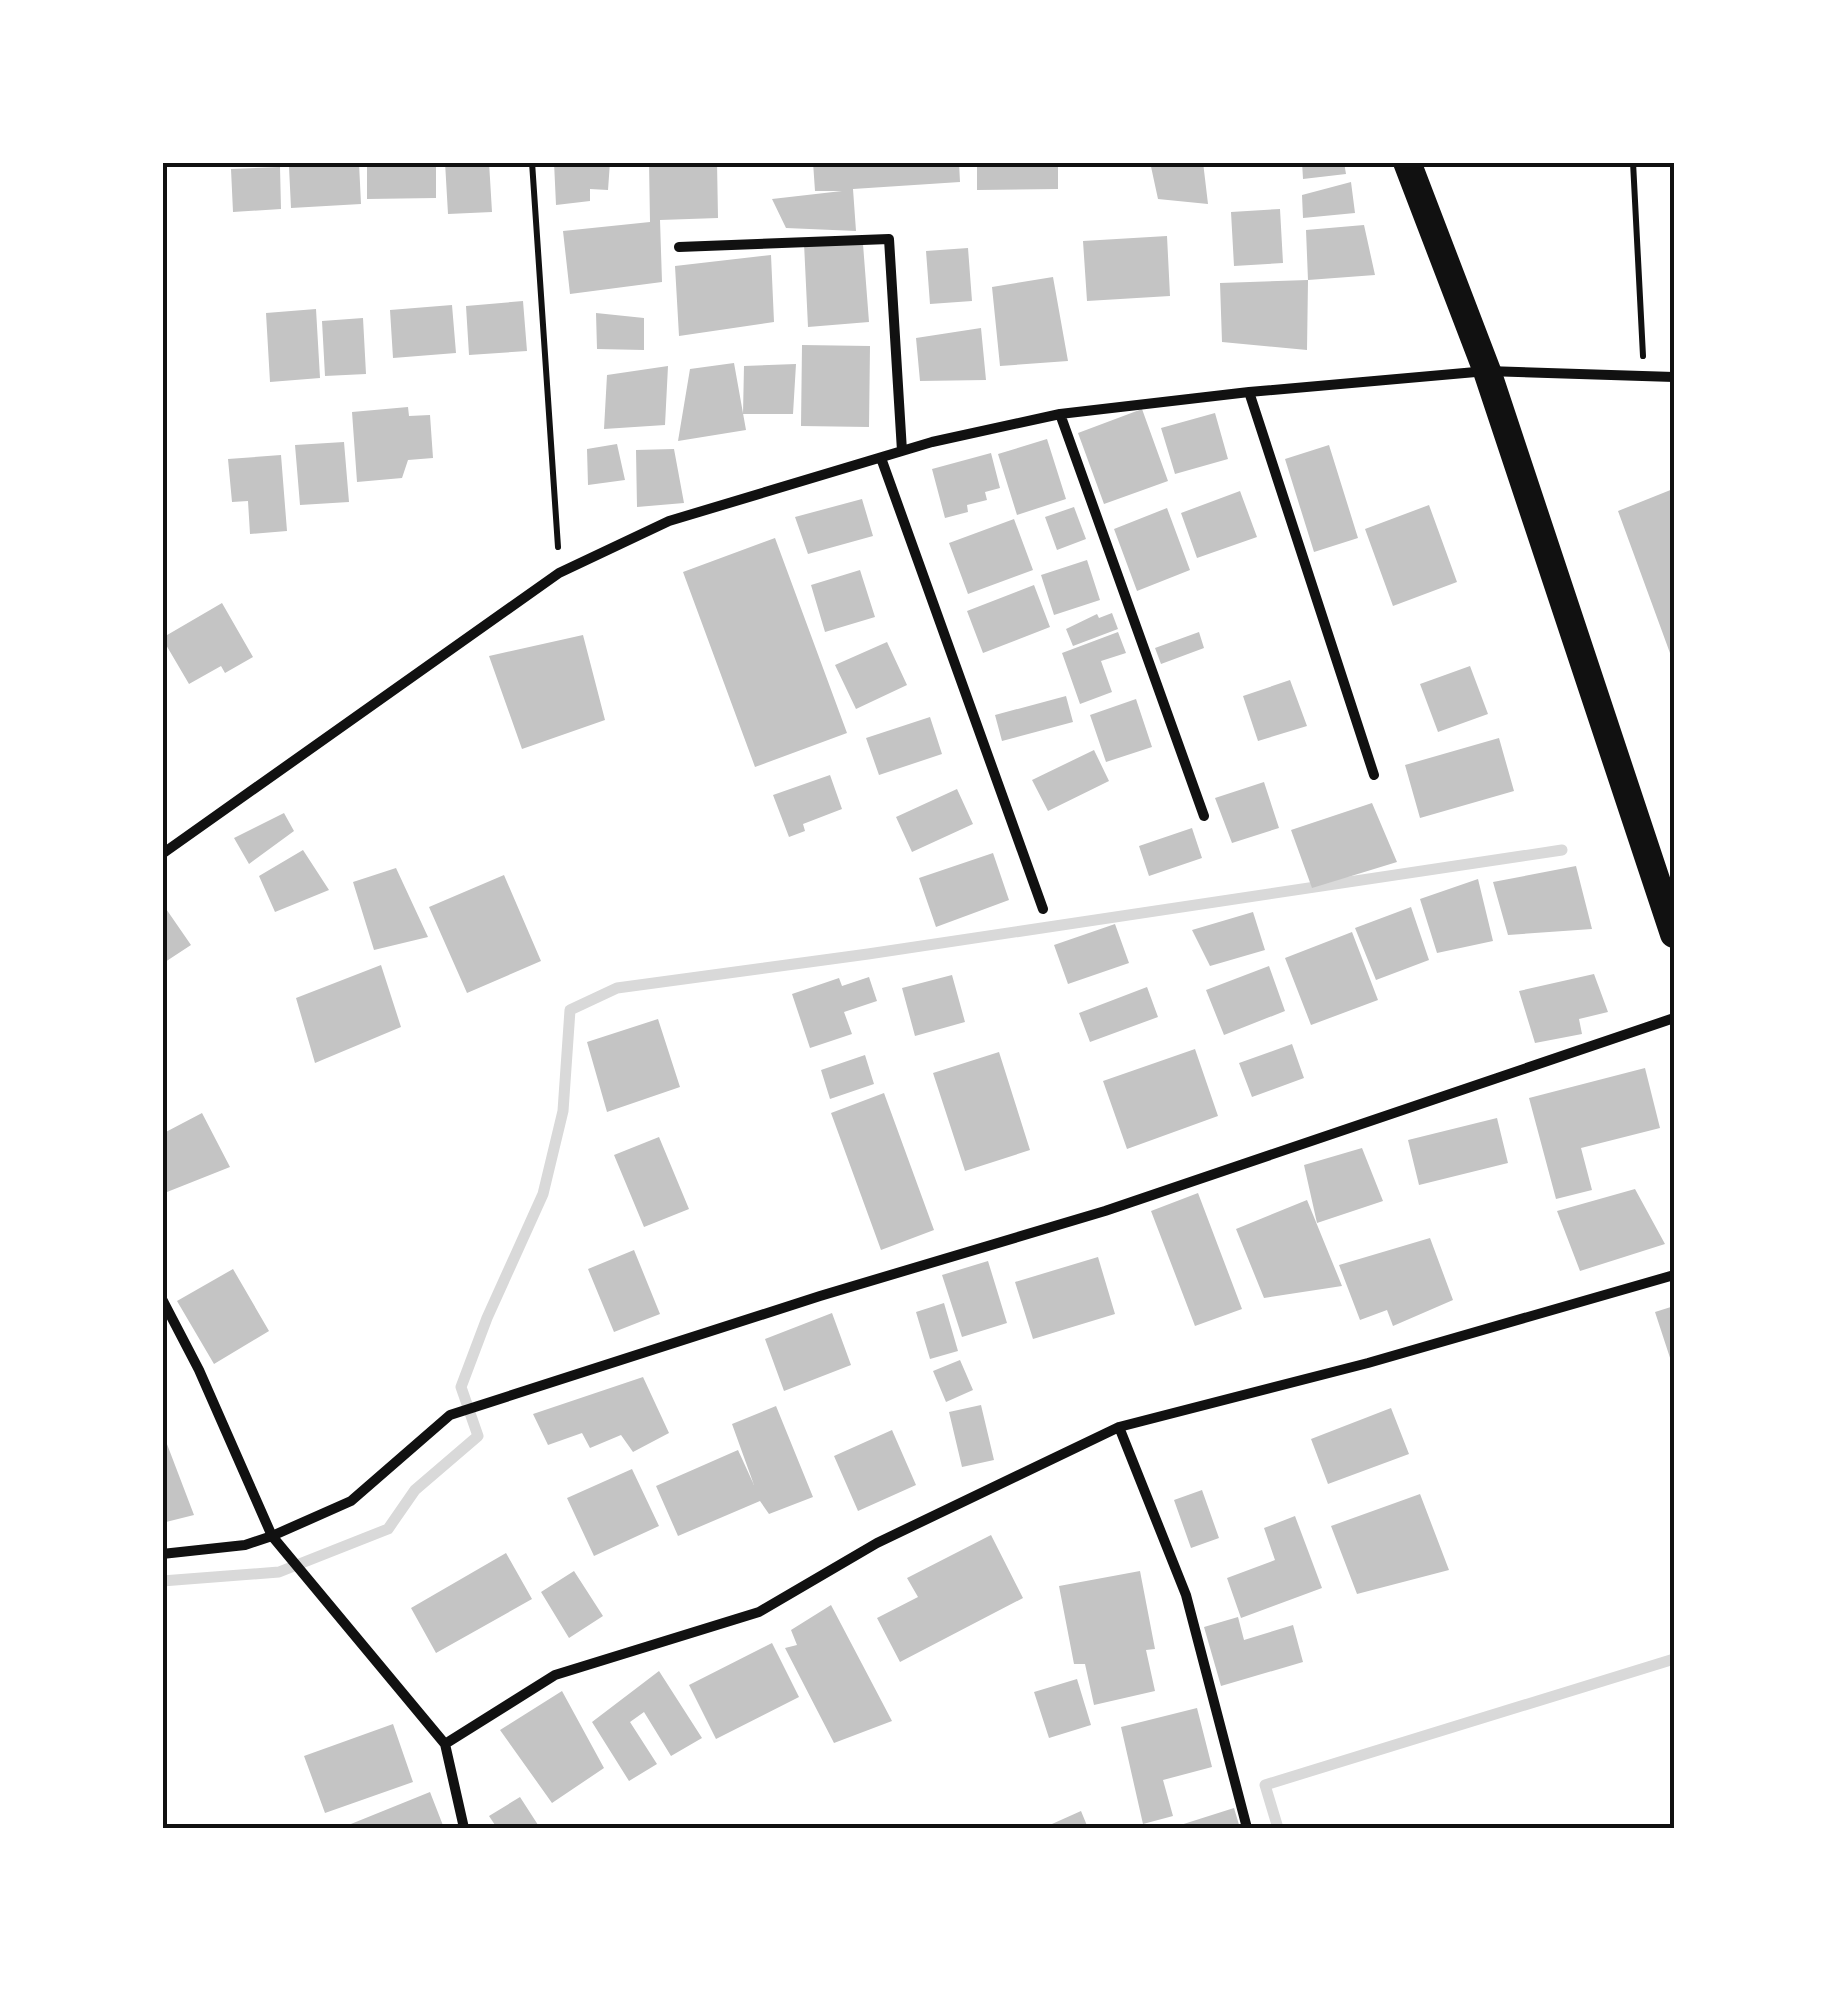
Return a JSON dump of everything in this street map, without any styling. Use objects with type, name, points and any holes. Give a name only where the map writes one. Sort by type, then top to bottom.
[{"type":"highway","points":[[1407,162],[1487,370],[1674,934]]},
{"type":"street","points":[[679,247],[889,239],[902,451]]},
{"type":"street","points":[[162,854],[559,573],[669,522],[902,451],[1060,414],[1487,370],[1674,377]]},
{"type":"street","points":[[1249,392],[1374,775]]},
{"type":"street","points":[[1060,414],[1204,816]]},
{"type":"street","points":[[881,458],[1043,909]]},
{"type":"street","points":[[162,1554],[244,1544],[272,1536],[351,1501],[450,1415],[802,1302],[1105,1211],[1674,1018]]},
{"type":"street","points":[[445,1744],[556,1675],[759,1612],[877,1543],[1119,1427],[1368,1362],[1674,1275]]},
{"type":"street","points":[[162,1298],[199,1370],[272,1536],[445,1744],[464,1828]]},
{"type":"street","points":[[1119,1427],[1186,1595],[1248,1828]]},
{"type":"path","points":[[532,162],[559,573]]},
{"type":"path","points":[[1633,162],[1644,377]]},
{"type":"building","points":[[367,162],[436,162],[436,198],[367,199]]},
{"type":"building","points":[[445,162],[489,162],[492,212],[448,214]]},
{"type":"building","points":[[554,162],[610,162],[608,190],[590,189],[590,201],[556,205]]},
{"type":"building","points":[[649,162],[717,162],[718,218],[660,220],[662,282],[570,294],[563,231],[650,222]]},
{"type":"building","points":[[813,162],[959,162],[960,182],[853,189],[856,231],[786,228],[772,199],[842,191],[815,191]]},
{"type":"building","points":[[977,162],[1058,162],[1058,189],[977,190]]},
{"type":"building","points":[[1150,162],[1203,162],[1208,204],[1158,199]]},
{"type":"building","points":[[1302,162],[1344,162],[1346,174],[1303,179]]},
{"type":"building","points":[[359,163],[361,204],[291,208],[289,167]]},
{"type":"building","points":[[280,167],[281,209],[233,212],[231,169]]},
{"type":"building","points":[[1351,182],[1355,213],[1303,218],[1302,195]]},
{"type":"building","points":[[1280,209],[1283,263],[1234,266],[1231,212]]},
{"type":"building","points":[[1364,225],[1375,275],[1308,280],[1306,230]]},
{"type":"building","points":[[1167,236],[1170,296],[1087,301],[1083,241]]},
{"type":"building","points":[[804,243],[863,244],[869,322],[808,327]]},
{"type":"building","points":[[968,248],[972,301],[930,304],[926,251]]},
{"type":"building","points":[[771,255],[774,322],[679,336],[675,266]]},
{"type":"building","points":[[1053,277],[1068,361],[1000,366],[992,287]]},
{"type":"building","points":[[1308,280],[1307,350],[1222,342],[1220,283]]},
{"type":"building","points":[[523,301],[527,351],[469,355],[466,306]]},
{"type":"building","points":[[452,305],[456,353],[393,358],[390,310]]},
{"type":"building","points":[[316,309],[320,378],[270,382],[266,313]]},
{"type":"building","points":[[596,313],[644,318],[644,350],[597,349]]},
{"type":"building","points":[[363,318],[366,374],[325,376],[322,321]]},
{"type":"building","points":[[981,328],[986,380],[920,381],[916,338]]},
{"type":"building","points":[[802,345],[870,346],[869,427],[801,426]]},
{"type":"building","points":[[734,363],[746,430],[678,441],[690,369]]},
{"type":"building","points":[[796,364],[793,414],[743,414],[744,366]]},
{"type":"building","points":[[668,366],[665,425],[604,429],[607,375]]},
{"type":"building","points":[[408,407],[409,416],[430,415],[433,458],[408,460],[402,478],[357,482],[352,412]]},
{"type":"building","points":[[1142,409],[1168,481],[1104,504],[1078,433]]},
{"type":"building","points":[[1215,413],[1228,459],[1175,474],[1161,428]]},
{"type":"building","points":[[1047,439],[1066,499],[1017,515],[998,454]]},
{"type":"building","points":[[344,442],[349,502],[300,505],[295,445]]},
{"type":"building","points":[[617,444],[625,480],[588,485],[587,449]]},
{"type":"building","points":[[1329,445],[1358,538],[1314,552],[1285,459]]},
{"type":"building","points":[[674,449],[684,503],[637,507],[636,450]]},
{"type":"building","points":[[991,453],[1000,488],[985,492],[987,500],[967,505],[968,512],[945,518],[932,469]]},
{"type":"building","points":[[281,455],[287,531],[250,534],[248,501],[232,502],[228,459]]},
{"type":"building","points":[[1673,489],[1671,618],[1674,664],[1618,511]]},
{"type":"building","points":[[1240,491],[1257,537],[1197,558],[1181,513]]},
{"type":"building","points":[[862,499],[873,536],[808,554],[795,517]]},
{"type":"building","points":[[1429,505],[1457,582],[1393,606],[1365,529]]},
{"type":"building","points":[[1074,507],[1086,539],[1057,550],[1045,517]]},
{"type":"building","points":[[1167,508],[1190,570],[1137,591],[1114,529]]},
{"type":"building","points":[[1014,519],[1033,570],[968,594],[949,543]]},
{"type":"building","points":[[775,538],[847,733],[755,767],[683,572]]},
{"type":"building","points":[[1087,560],[1100,600],[1054,615],[1041,575]]},
{"type":"building","points":[[860,570],[875,617],[825,632],[811,585]]},
{"type":"building","points":[[1034,585],[1050,627],[983,653],[967,611]]},
{"type":"building","points":[[222,603],[253,657],[225,673],[221,666],[189,684],[162,638]]},
{"type":"building","points":[[1112,613],[1118,629],[1073,646],[1066,629],[1097,614],[1099,618]]},
{"type":"building","points":[[1118,632],[1126,653],[1101,661],[1112,692],[1080,704],[1062,653]]},
{"type":"building","points":[[1199,632],[1204,648],[1161,664],[1155,648]]},
{"type":"building","points":[[583,635],[605,720],[522,749],[489,656]]},
{"type":"building","points":[[887,642],[907,685],[856,709],[835,665]]},
{"type":"building","points":[[1470,666],[1488,714],[1438,732],[1420,684]]},
{"type":"building","points":[[1290,680],[1307,726],[1258,741],[1243,696]]},
{"type":"building","points":[[1066,696],[1073,722],[1002,741],[995,715]]},
{"type":"building","points":[[1136,699],[1152,747],[1106,762],[1090,715]]},
{"type":"building","points":[[930,717],[942,754],[879,775],[866,738]]},
{"type":"building","points":[[1499,738],[1514,791],[1420,818],[1405,765]]},
{"type":"building","points":[[1094,750],[1109,781],[1048,811],[1032,780]]},
{"type":"building","points":[[830,775],[842,809],[803,824],[805,831],[789,837],[773,795]]},
{"type":"building","points":[[1264,782],[1279,828],[1232,843],[1215,798]]},
{"type":"building","points":[[957,789],[973,824],[912,852],[896,817]]},
{"type":"building","points":[[1372,803],[1397,862],[1312,888],[1291,830]]},
{"type":"building","points":[[284,813],[294,831],[249,864],[234,838]]},
{"type":"building","points":[[1192,828],[1202,858],[1149,876],[1139,846]]},
{"type":"building","points":[[303,850],[329,890],[275,912],[259,876]]},
{"type":"building","points":[[993,853],[1009,900],[936,927],[919,878]]},
{"type":"building","points":[[1576,866],[1592,929],[1508,935],[1493,882]]},
{"type":"building","points":[[396,868],[428,937],[374,950],[353,882]]},
{"type":"building","points":[[504,875],[541,961],[467,993],[429,907]]},
{"type":"building","points":[[1478,879],[1493,941],[1437,953],[1420,899]]},
{"type":"building","points":[[162,903],[191,945],[162,964]]},
{"type":"building","points":[[1411,907],[1429,960],[1376,980],[1355,928]]},
{"type":"building","points":[[1253,912],[1265,950],[1210,966],[1192,930]]},
{"type":"building","points":[[1115,924],[1129,963],[1068,984],[1054,945]]},
{"type":"building","points":[[1352,932],[1378,1000],[1311,1025],[1285,958]]},
{"type":"building","points":[[381,965],[401,1027],[315,1063],[296,998]]},
{"type":"building","points":[[1269,966],[1285,1011],[1224,1035],[1206,990]]},
{"type":"building","points":[[1594,974],[1608,1012],[1579,1019],[1582,1034],[1535,1043],[1519,991]]},
{"type":"building","points":[[952,975],[965,1022],[915,1036],[902,988]]},
{"type":"building","points":[[869,977],[877,1001],[844,1012],[852,1034],[810,1048],[792,994],[839,978],[842,986]]},
{"type":"building","points":[[1147,987],[1158,1017],[1090,1042],[1079,1013]]},
{"type":"building","points":[[658,1019],[680,1087],[607,1112],[587,1042]]},
{"type":"building","points":[[1292,1044],[1304,1078],[1252,1097],[1239,1063]]},
{"type":"building","points":[[1195,1049],[1218,1116],[1127,1149],[1103,1081]]},
{"type":"building","points":[[999,1052],[1030,1150],[965,1171],[933,1073]]},
{"type":"building","points":[[865,1055],[874,1084],[830,1099],[821,1070]]},
{"type":"building","points":[[1645,1068],[1660,1128],[1581,1148],[1592,1190],[1556,1199],[1529,1098]]},
{"type":"building","points":[[884,1093],[934,1230],[881,1250],[831,1113]]},
{"type":"building","points":[[202,1113],[230,1167],[162,1194],[162,1134]]},
{"type":"building","points":[[1497,1118],[1508,1163],[1419,1185],[1408,1140]]},
{"type":"building","points":[[659,1137],[689,1209],[644,1227],[614,1155]]},
{"type":"building","points":[[1362,1148],[1383,1201],[1317,1223],[1304,1165]]},
{"type":"building","points":[[1635,1189],[1665,1244],[1580,1271],[1557,1211]]},
{"type":"building","points":[[1198,1193],[1242,1309],[1195,1326],[1151,1211]]},
{"type":"building","points":[[1307,1200],[1342,1286],[1264,1298],[1236,1229]]},
{"type":"building","points":[[1430,1238],[1453,1300],[1393,1326],[1387,1310],[1360,1320],[1339,1265]]},
{"type":"building","points":[[634,1250],[660,1314],[614,1332],[588,1269]]},
{"type":"building","points":[[1098,1257],[1115,1314],[1033,1339],[1015,1282]]},
{"type":"building","points":[[988,1261],[1007,1323],[962,1337],[942,1275]]},
{"type":"building","points":[[233,1269],[269,1331],[214,1364],[177,1301]]},
{"type":"building","points":[[944,1303],[958,1351],[930,1359],[916,1312]]},
{"type":"building","points":[[1674,1306],[1674,1370],[1655,1312]]},
{"type":"building","points":[[832,1313],[851,1365],[784,1391],[765,1339]]},
{"type":"building","points":[[960,1360],[973,1390],[946,1402],[933,1371]]},
{"type":"building","points":[[643,1377],[669,1433],[633,1452],[621,1435],[590,1448],[582,1433],[548,1445],[533,1414]]},
{"type":"building","points":[[981,1405],[994,1460],[962,1467],[949,1412]]},
{"type":"building","points":[[776,1406],[813,1497],[769,1514],[760,1501],[678,1536],[656,1486],[738,1450],[754,1485],[732,1424]]},
{"type":"building","points":[[1391,1408],[1409,1454],[1328,1484],[1311,1439]]},
{"type":"building","points":[[892,1430],[916,1485],[858,1511],[834,1456]]},
{"type":"building","points":[[162,1431],[194,1515],[162,1523]]},
{"type":"building","points":[[632,1469],[659,1526],[594,1556],[567,1498]]},
{"type":"building","points":[[1202,1490],[1219,1538],[1191,1548],[1174,1500]]},
{"type":"building","points":[[1420,1494],[1449,1570],[1357,1594],[1331,1526]]},
{"type":"building","points":[[1295,1516],[1322,1588],[1241,1618],[1227,1578],[1275,1560],[1264,1528]]},
{"type":"building","points":[[991,1535],[1023,1598],[900,1662],[877,1618],[918,1597],[907,1578]]},
{"type":"building","points":[[506,1553],[532,1599],[436,1653],[411,1608]]},
{"type":"building","points":[[574,1571],[603,1616],[569,1638],[541,1592]]},
{"type":"building","points":[[1140,1571],[1155,1649],[1146,1650],[1155,1691],[1094,1705],[1085,1664],[1074,1664],[1059,1586]]},
{"type":"building","points":[[831,1605],[892,1721],[834,1743],[785,1648],[797,1645],[791,1630]]},
{"type":"building","points":[[1238,1617],[1244,1640],[1293,1625],[1303,1662],[1221,1686],[1204,1627]]},
{"type":"building","points":[[772,1643],[799,1697],[716,1739],[689,1685]]},
{"type":"building","points":[[659,1671],[702,1738],[671,1756],[644,1712],[630,1722],[657,1764],[629,1781],[592,1722]]},
{"type":"building","points":[[1077,1679],[1091,1725],[1049,1738],[1034,1692]]},
{"type":"building","points":[[562,1691],[604,1768],[552,1803],[500,1730]]},
{"type":"building","points":[[1197,1708],[1212,1767],[1163,1780],[1173,1816],[1143,1824],[1121,1727]]},
{"type":"building","points":[[393,1724],[413,1782],[325,1813],[304,1756]]},
{"type":"building","points":[[430,1792],[444,1828],[341,1828]]},
{"type":"building","points":[[520,1797],[540,1828],[497,1828],[489,1816]]},
{"type":"building","points":[[1234,1808],[1240,1828],[1171,1828]]},
{"type":"building","points":[[1081,1811],[1088,1828],[1043,1828]]},
{"type":"waterway","points":[[162,1581],[279,1572],[388,1529],[415,1490],[478,1436],[461,1387],[487,1318],[543,1194],[563,1111],[570,1010],[617,988],[1562,850]]},
{"type":"waterway","points":[[1278,1828],[1265,1785],[1674,1659]]}]
